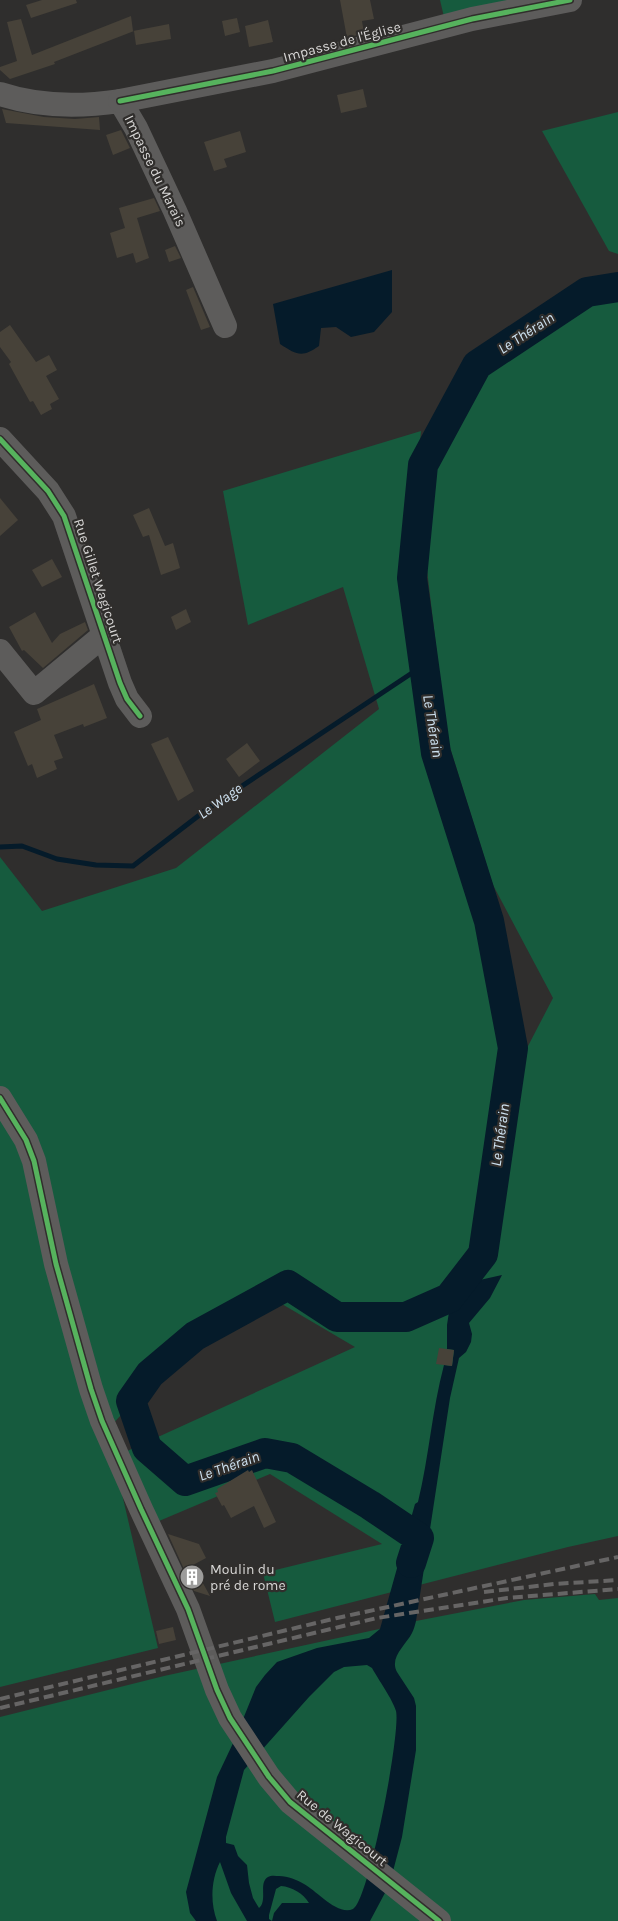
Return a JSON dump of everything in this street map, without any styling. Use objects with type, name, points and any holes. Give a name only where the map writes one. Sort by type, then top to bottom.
[{"type":"street","name":"Impasse de l'Église","points":[[120,101],[272,71],[481,17],[570,0]]},
{"type":"street","name":"Impasse du Marais","points":[[0,94],[24,101],[51,104],[94,104],[120,101],[136,128],[175,211],[225,326]]},
{"type":"street","name":"Rue Gillet Wagicourt","points":[[0,439],[48,491],[60,507],[69,525],[120,684],[140,716]]},
{"type":"street","points":[[0,651],[34,693],[104,635]]},
{"type":"street","name":"Rue de Wagicourt","points":[[0,1098],[26,1140],[34,1161],[56,1264],[96,1405],[141,1509],[188,1609],[217,1690],[236,1728],[261,1766],[290,1802],[439,1921]]},
{"type":"green space","points":[[440,0],[524,0],[444,17]]},
{"type":"green space","points":[[618,112],[618,254],[609,251],[542,131]]},
{"type":"green space","points":[[618,296],[618,1536],[275,1622],[263,1573],[382,1544],[270,1474],[159,1521],[125,1452],[355,1347],[270,1297],[195,1336],[107,1430],[158,1648],[0,1687],[0,857],[42,911],[176,868],[379,709],[343,587],[248,625],[223,491],[421,431],[403,622],[527,1048],[553,998],[493,885],[447,738],[427,570],[436,457],[484,371],[593,300]]},
{"type":"green space","points":[[595,1594],[599,1600],[618,1598],[618,1921],[0,1921],[0,1717],[164,1676],[416,1621],[524,1600]]},
{"type":"water","points":[[392,270],[392,312],[374,332],[351,337],[336,327],[321,328],[319,346],[304,354],[295,353],[280,344],[273,304]]},
{"type":"water","points":[[502,1275],[490,1298],[469,1323],[472,1334],[471,1342],[466,1352],[459,1358],[450,1398],[416,1621],[412,1633],[399,1651],[395,1661],[397,1672],[414,1698],[416,1706],[416,1750],[402,1837],[392,1875],[370,1921],[272,1921],[247,1921],[231,1893],[220,1862],[212,1891],[217,1921],[196,1921],[190,1913],[186,1892],[217,1777],[256,1687],[277,1662],[317,1648],[369,1638],[380,1629],[415,1504],[418,1502],[436,1399],[444,1365],[452,1366],[454,1350],[447,1349],[447,1325],[453,1286]],"holes":[[[367,1665],[372,1668],[394,1706],[396,1725],[394,1750],[382,1815],[375,1848],[360,1899],[353,1909],[340,1909],[309,1887],[292,1878],[272,1876],[265,1880],[263,1901],[259,1908],[253,1898],[247,1865],[238,1856],[234,1845],[226,1843],[244,1770],[309,1697],[334,1672],[344,1667]],[[281,1886],[297,1891],[309,1903],[282,1903],[274,1913],[272,1921],[269,1919],[276,1889]]]},
{"type":"building","points":[[42,0],[76,0],[77,3],[31,18],[26,5]]},
{"type":"building","points":[[340,0],[370,0],[374,19],[362,21],[364,33],[347,38]]},
{"type":"building","points":[[131,16],[133,31],[169,24],[171,39],[136,45],[134,31],[54,62],[55,64],[10,79],[0,70],[0,67],[17,61],[7,22],[21,19],[32,55]]},
{"type":"building","points":[[237,18],[240,32],[225,36],[222,21]]},
{"type":"building","points":[[268,20],[273,42],[249,47],[245,26]]},
{"type":"building","points":[[363,89],[367,107],[341,113],[337,95]]},
{"type":"building","points":[[2,109],[44,117],[75,119],[99,117],[100,130],[6,123]]},
{"type":"building","points":[[121,130],[130,148],[113,155],[106,135]]},
{"type":"building","points":[[240,131],[246,152],[224,159],[227,167],[214,171],[204,142]]},
{"type":"building","points":[[154,198],[160,211],[137,218],[149,258],[136,263],[133,253],[117,258],[110,233],[125,228],[119,208]]},
{"type":"building","points":[[175,246],[181,258],[169,262],[165,250]]},
{"type":"building","points":[[193,287],[210,327],[201,330],[186,290]]},
{"type":"building","points":[[10,325],[36,362],[49,355],[57,370],[46,376],[59,399],[50,404],[52,409],[41,415],[33,401],[30,402],[9,364],[11,362],[0,347],[0,332]]},
{"type":"building","points":[[0,498],[18,520],[0,536]]},
{"type":"building","points":[[149,508],[165,546],[173,543],[180,568],[161,575],[149,535],[143,537],[133,515]]},
{"type":"building","points":[[52,559],[62,577],[42,587],[32,570]]},
{"type":"building","points":[[186,609],[191,622],[176,630],[171,617]]},
{"type":"building","points":[[35,612],[52,643],[60,634],[85,622],[88,630],[43,668],[24,650],[22,651],[9,627]]},
{"type":"building","points":[[94,684],[107,718],[84,727],[83,724],[54,735],[63,758],[54,761],[57,769],[37,778],[32,764],[28,766],[14,732],[41,720],[37,709]]},
{"type":"building","points":[[168,737],[194,791],[178,801],[151,744]]},
{"type":"building","points":[[247,743],[260,761],[239,777],[226,759]]},
{"type":"building","points":[[439,1348],[454,1350],[452,1366],[436,1364]]},
{"type":"building","points":[[248,1470],[249,1472],[252,1470],[276,1522],[264,1528],[254,1506],[231,1518],[215,1493],[218,1492],[217,1489]]},
{"type":"building","points":[[168,1534],[199,1544],[206,1558],[193,1565],[210,1596],[194,1591]]},
{"type":"building","points":[[173,1627],[176,1640],[159,1644],[156,1631]]},
{"type":"waterway","name":"Le Thérain","points":[[411,1563],[419,1538],[370,1505],[292,1458],[265,1453],[185,1481],[147,1448],[131,1401],[150,1374],[195,1336],[288,1285],[337,1317],[406,1317],[449,1298],[483,1254],[513,1048],[489,921],[436,753],[412,578],[423,465],[477,365],[587,292],[618,287]]},
{"type":"waterway","name":"Le Wage","points":[[0,847],[22,846],[57,859],[96,865],[133,866],[206,810],[424,665]]},
{"type":"railway","points":[[0,1699],[337,1618],[618,1557]]},
{"type":"railway","points":[[484,1592],[554,1584],[618,1580]]},
{"type":"railway","points":[[0,1708],[377,1618],[507,1598],[618,1589]]},
{"type":"cycle path","points":[[120,101],[273,71],[472,19],[570,0]]},
{"type":"cycle path","points":[[0,439],[48,491],[64,516],[120,683],[127,699],[140,716]]},
{"type":"cycle path","points":[[0,1098],[26,1140],[34,1161],[56,1264],[91,1389],[102,1421],[188,1609],[217,1690],[230,1718],[269,1777],[290,1802],[439,1921]]},
{"type":"place","name":"Moulin du pré de rome","points":[[192,1577]]}]
